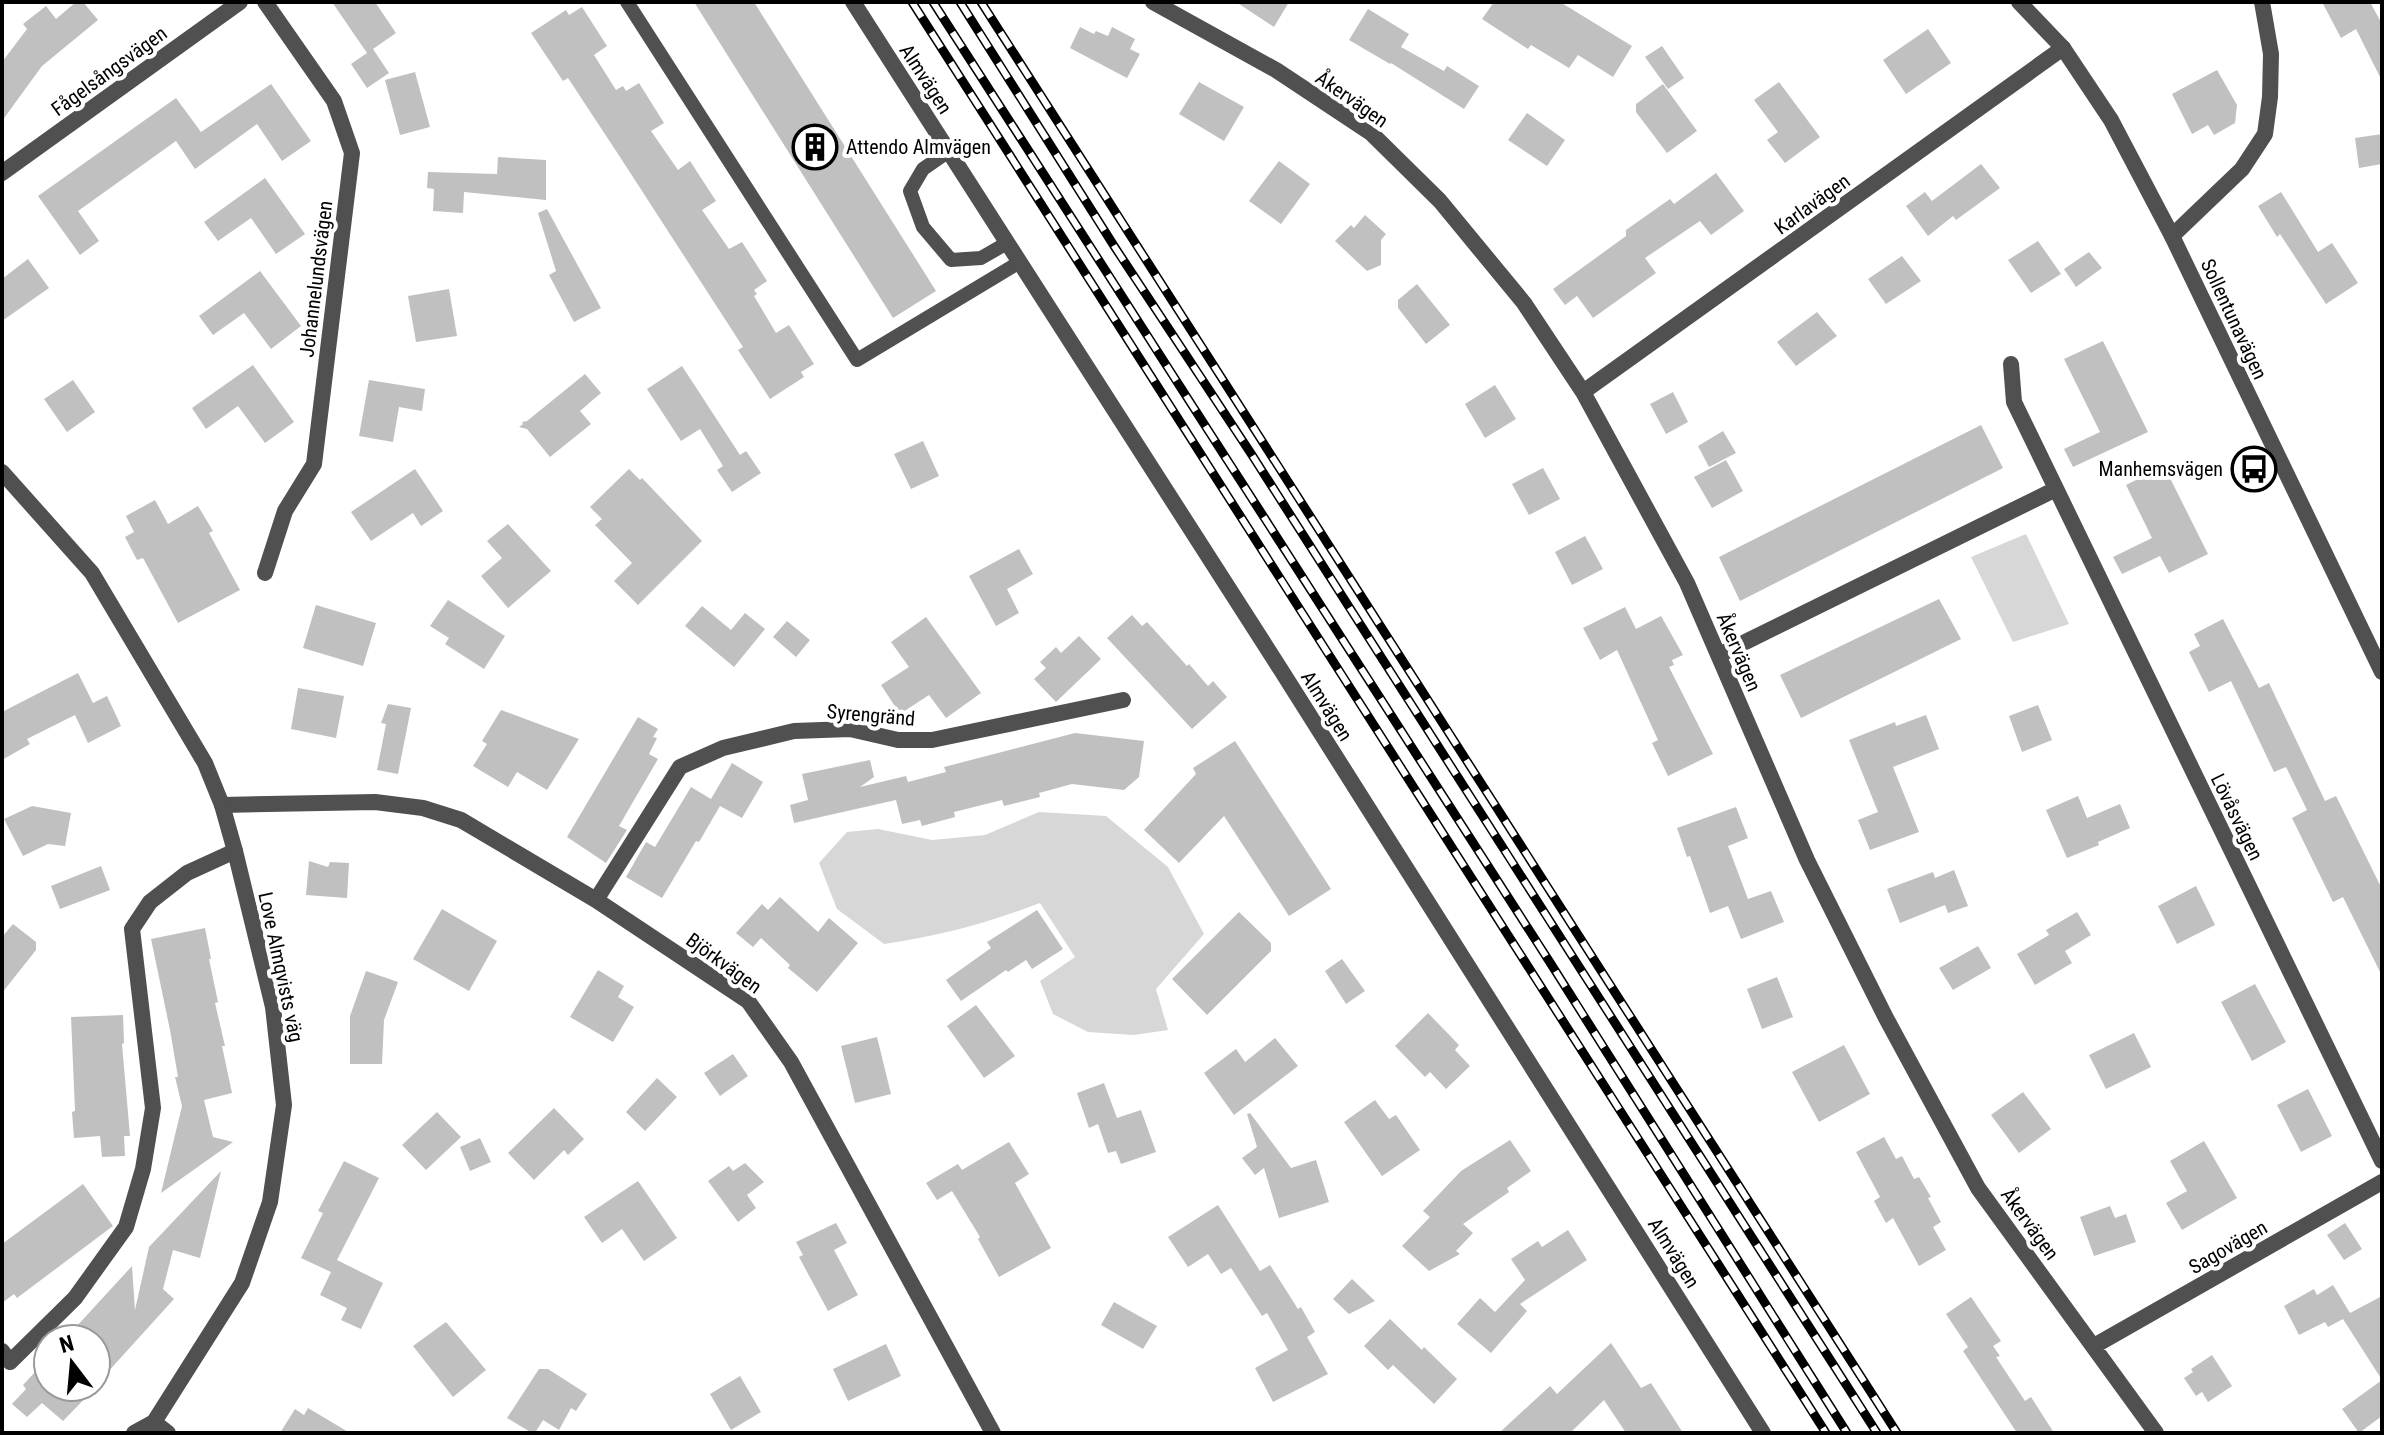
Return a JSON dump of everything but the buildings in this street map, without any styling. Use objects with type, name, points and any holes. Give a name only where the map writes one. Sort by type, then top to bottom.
[{"type":"street","name":"Fågelsångsvägen","points":[[2,173],[240,2]]},
{"type":"street","name":"Johannelundsvägen","points":[[265,2],[334,101],[352,153],[314,464],[285,511],[265,573]]},
{"type":"street","name":"Almvägen","points":[[853,2],[1419,887],[1763,1433]]},
{"type":"street","name":"Åkervägen","points":[[1153,2],[1276,70],[1371,133],[1440,201],[1524,303],[1583,392],[1687,583],[1807,860],[1886,1018],[1978,1188],[2156,1433]]},
{"type":"street","name":"Sollentunavägen","points":[[2019,2],[2063,48],[2111,120],[2172,236],[2382,672]]},
{"type":"street","points":[[2172,236],[2242,169],[2265,134],[2271,54],[2262,2]]},
{"type":"street","name":"Karlavägen","points":[[1583,392],[2063,48]]},
{"type":"street","name":"Lövåsvägen","points":[[2011,364],[2014,402],[2382,1161]]},
{"type":"street","name":"Love Almqvists väg","points":[[2,472],[92,573],[205,763],[222,805],[235,851],[273,1007],[284,1105],[270,1202],[242,1283],[154,1422],[134,1433]]},
{"type":"street","points":[[1719,655],[2056,489]]},
{"type":"street","name":"Syrengränd","points":[[596,900],[680,767],[723,748],[794,731],[850,729],[898,740],[932,740],[1123,700]]},
{"type":"street","name":"Björkvägen","points":[[222,805],[375,802],[423,808],[461,820],[596,900],[748,1001],[791,1062],[993,1433]]},
{"type":"street","points":[[2,1351],[10,1362],[75,1298],[126,1227],[143,1169],[153,1108],[132,929],[150,902],[187,873],[235,851]]},
{"type":"street","name":"Sagovägen","points":[[2094,1346],[2382,1182]]},
{"type":"street","points":[[154,1422],[168,1433]]},
{"type":"lane","points":[[627,2],[857,360],[1020,262]]},
{"type":"lane","points":[[949,151],[923,169],[910,191],[923,227],[951,260],[981,258],[1007,243]]},
{"type":"shaded area","points":[[2026,534],[2069,624],[2013,642],[1971,557]]},
{"type":"shaded area","points":[[1039,812],[1106,816],[1168,867],[1204,934],[1156,989],[1168,1030],[1134,1035],[1088,1032],[1053,1014],[1040,981],[1075,957],[1040,903],[964,928],[884,944],[837,909],[819,863],[847,832],[878,829],[932,840],[985,835]]},
{"type":"railway","points":[[912,2],[1826,1433]]},
{"type":"railway","points":[[933,2],[1551,964],[1847,1433]]},
{"type":"railway","points":[[960,2],[1877,1433]]},
{"type":"railway","points":[[981,2],[1897,1433]]},
{"type":"place","name":"Attendo Almvägen","points":[[815,147]]},
{"type":"place","name":"Manhemsvägen","points":[[2254,469]]}]
